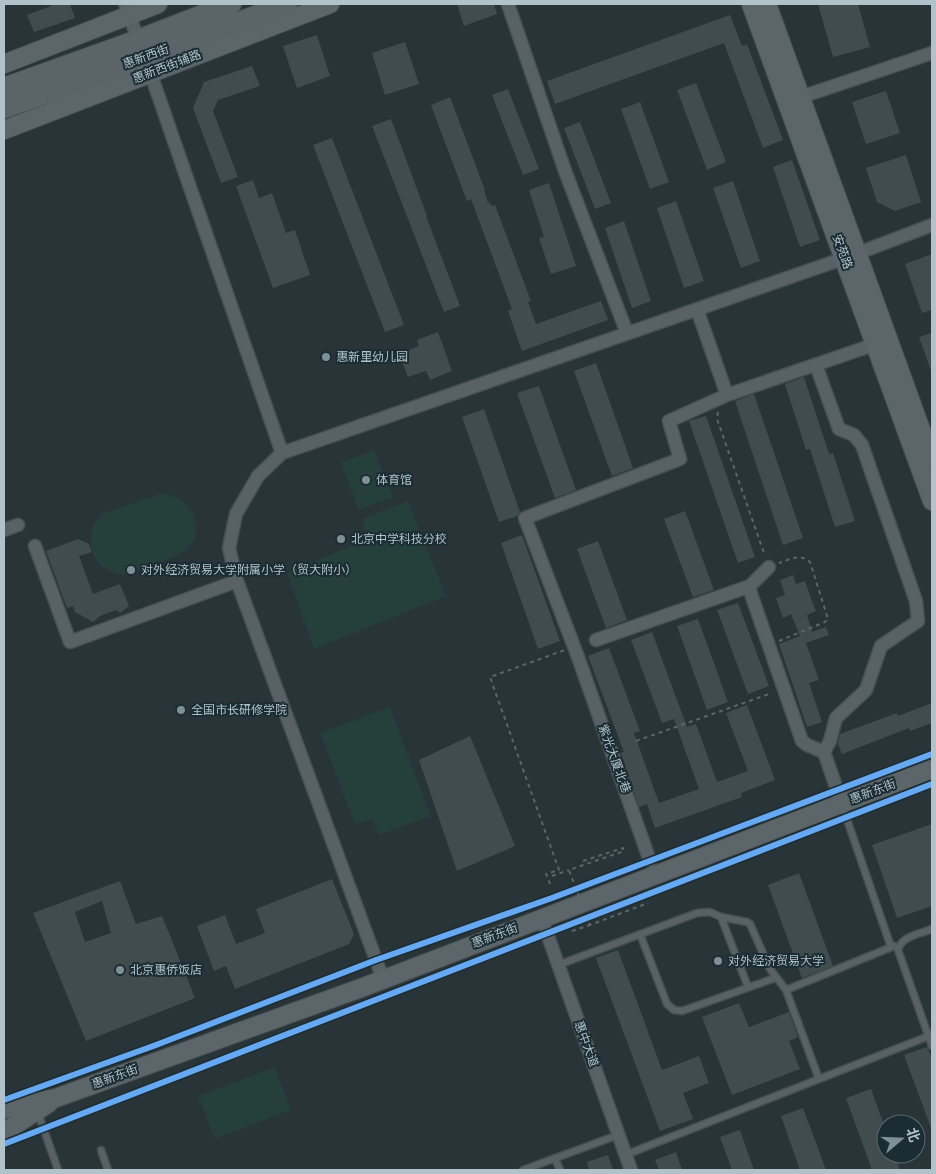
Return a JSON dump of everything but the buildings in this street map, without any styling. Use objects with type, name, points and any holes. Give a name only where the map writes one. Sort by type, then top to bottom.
[{"type":"main road","name":"惠新西街","points":[[4,88],[144,57],[231,4]]},
{"type":"main road","name":"惠新西街","points":[[4,108],[288,4]]},
{"type":"street","points":[[4,64],[127,9],[158,4]]},
{"type":"street","name":"惠新西街辅路","points":[[4,130],[144,57],[330,4]]},
{"type":"street","points":[[508,4],[565,171],[627,333]]},
{"type":"street","name":"安苑路","points":[[751,4],[932,460]]},
{"type":"street","name":"安苑路","points":[[767,4],[801,96],[851,255],[876,344],[932,500]]},
{"type":"street","points":[[127,9],[282,453]]},
{"type":"street","points":[[801,96],[932,53]]},
{"type":"street","points":[[383,979],[237,581],[228,548],[236,514],[258,476],[282,453],[932,225]]},
{"type":"street","points":[[697,309],[727,396],[876,344]]},
{"type":"street","points":[[816,365],[839,429],[854,435],[862,445],[916,601],[918,621],[882,646],[866,690],[836,718],[830,741],[824,752],[842,804]]},
{"type":"street","name":"紫光大厦北巷","points":[[650,861],[576,652],[525,518],[680,459],[669,421],[727,396]]},
{"type":"street","points":[[4,530],[18,525]]},
{"type":"street","points":[[35,546],[70,642],[237,581]]},
{"type":"street","points":[[596,640],[750,586],[769,567]]},
{"type":"street","points":[[750,586],[750,591],[802,741],[824,752]]},
{"type":"street","name":"惠新东街","points":[[4,1109],[56,1098],[383,979],[544,926],[932,768]]},
{"type":"street","name":"惠中大道","points":[[544,926],[631,1170]]},
{"type":"street","name":"惠新东街","points":[[4,1132],[56,1098]]},
{"type":"lane","points":[[842,804],[891,947]]},
{"type":"lane","points":[[558,965],[704,911],[721,917],[743,920],[750,924],[775,978],[786,990],[819,1079]]},
{"type":"lane","points":[[721,917],[748,987]]},
{"type":"lane","points":[[786,990],[932,929]]},
{"type":"lane","points":[[640,934],[667,1004],[674,1010],[682,1011],[775,978]]},
{"type":"lane","points":[[899,944],[898,950],[932,1046]]},
{"type":"lane","points":[[625,1155],[929,1036]]},
{"type":"lane","points":[[38,1111],[58,1170]]},
{"type":"lane","points":[[523,1170],[618,1134]]},
{"type":"lane","points":[[101,1150],[108,1170]]},
{"type":"lane","points":[[555,1158],[560,1170]]},
{"type":"path","points":[[727,396],[720,401],[717,419],[769,567],[800,556],[804,557],[810,562],[828,615],[828,619],[825,622],[777,641],[770,650]]},
{"type":"path","points":[[550,884],[546,874],[559,870],[490,676],[576,652]]},
{"type":"path","points":[[636,741],[784,688]]},
{"type":"path","points":[[552,876],[624,851],[623,848],[583,861]]},
{"type":"path","points":[[569,870],[590,925]]},
{"type":"path","points":[[572,890],[581,887]]},
{"type":"path","points":[[572,931],[648,903]]},
{"type":"path","points":[[544,926],[594,916]]},
{"type":"green space","name":"体育馆","points":[[374,450],[393,497],[359,510],[340,463]]},
{"type":"green space","points":[[162,493],[182,500],[192,512],[196,528],[191,544],[186,550],[171,558],[127,574],[113,573],[107,570],[98,562],[92,550],[91,534],[93,526],[98,519],[104,513]]},
{"type":"green space","points":[[408,501],[446,596],[314,649],[287,573],[367,539],[362,519]]},
{"type":"green space","points":[[390,707],[431,816],[379,835],[372,819],[355,825],[320,733]]},
{"type":"green space","points":[[275,1067],[291,1110],[215,1139],[198,1096]]},
{"type":"cycle path","points":[[4,1100],[156,1045],[376,960],[552,898],[932,754]]},
{"type":"cycle path","points":[[4,1144],[932,784]]},
{"type":"place","name":"惠新里幼儿园","points":[[326,357]]},
{"type":"place","name":"体育馆","points":[[366,480]]},
{"type":"place","name":"北京中学科技分校","points":[[341,539]]},
{"type":"place","name":"对外经济贸易大学附属小学（贸大附小）","points":[[131,570]]},
{"type":"place","name":"全国市长研修学院","points":[[181,710]]},
{"type":"place","name":"对外经济贸易大学","points":[[718,961]]},
{"type":"place","name":"北京惠侨饭店","points":[[120,970]]}]
